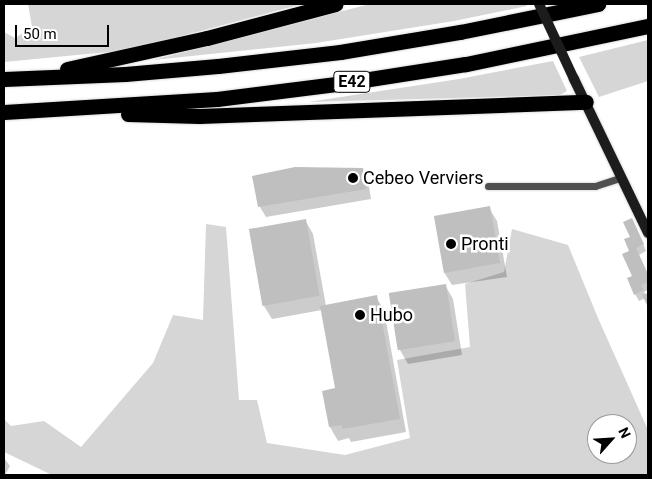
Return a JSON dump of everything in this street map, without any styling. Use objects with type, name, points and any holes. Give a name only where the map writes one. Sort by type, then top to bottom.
[{"type":"highway","points":[[7,79],[137,54],[336,4]]},
{"type":"highway","name":"E42","points":[[7,79],[144,73],[340,52],[460,32],[598,4]]},
{"type":"highway","name":"E42","points":[[4,112],[51,111],[217,99],[344,83],[466,64],[648,26]]},
{"type":"highway","points":[[51,111],[199,116],[586,102]]},
{"type":"street","points":[[539,4],[648,233]]},
{"type":"lane","points":[[488,186],[595,186],[622,177]]},
{"type":"shaded area","points":[[28,4],[302,4],[129,50],[4,62],[4,32],[15,38],[32,27]]},
{"type":"shaded area","points":[[370,4],[526,4],[527,6],[454,21],[316,43],[153,60]]},
{"type":"shaded area","points":[[648,40],[648,81],[599,97],[579,57]]},
{"type":"shaded area","points":[[553,61],[567,91],[560,95],[308,102],[459,79]]},
{"type":"shaded area","points":[[206,224],[226,227],[239,400],[257,400],[267,443],[345,455],[410,438],[397,360],[470,347],[465,284],[504,272],[512,229],[568,245],[648,430],[648,475],[52,475],[4,452],[4,419],[11,426],[44,421],[81,447],[153,363],[173,315],[203,320]]},
{"type":"building","points":[[295,167],[363,168],[366,189],[258,207],[252,176]]},
{"type":"building","points":[[490,206],[500,263],[444,273],[434,216]]},
{"type":"building","points":[[632,218],[644,244],[636,248],[648,274],[648,282],[641,285],[644,290],[634,295],[627,278],[632,276],[622,254],[629,251],[624,239],[630,237],[623,222]]},
{"type":"building","points":[[306,219],[320,296],[262,306],[249,229]]},
{"type":"building","points":[[446,284],[455,341],[398,350],[389,293]]},
{"type":"building","points":[[648,293],[648,307],[642,295]]},
{"type":"building","points":[[377,295],[400,419],[342,429],[342,425],[329,427],[322,391],[335,388],[320,306]]},
{"type":"place","name":"Cebeo Verviers","points":[[353,178]]},
{"type":"place","name":"Pronti","points":[[451,244]]},
{"type":"place","name":"Hubo","points":[[360,315]]}]
